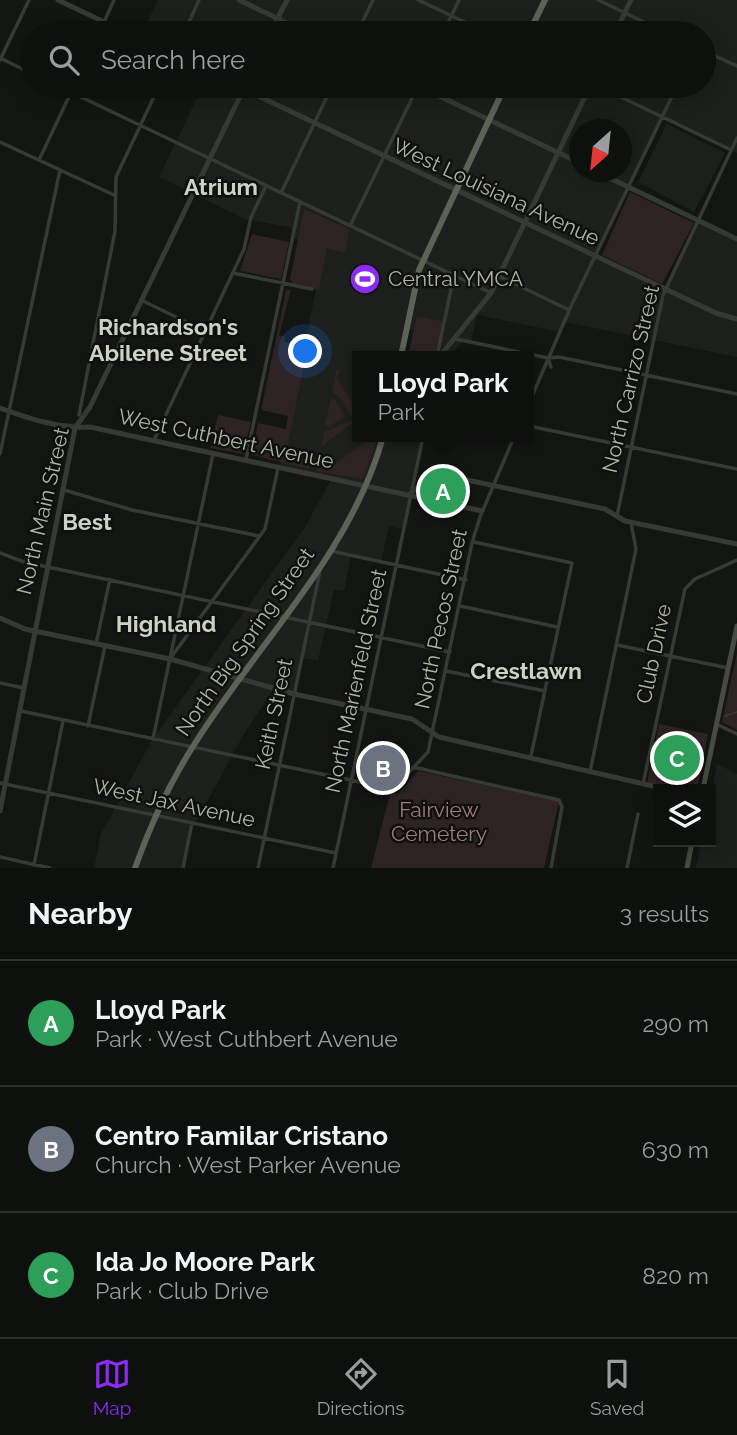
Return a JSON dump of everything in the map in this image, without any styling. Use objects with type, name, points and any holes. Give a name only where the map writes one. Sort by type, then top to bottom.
[{"type":"highway","points":[[535,21],[545,0]]},
{"type":"highway","points":[[402,351],[423,261],[499,98]]},
{"type":"highway","name":"North Big Spring Street","points":[[135,868],[156,815],[192,747],[331,551],[368,485],[381,442]]},
{"type":"main road","points":[[704,784],[737,626]]},
{"type":"main road","points":[[687,868],[691,847]]},
{"type":"street","points":[[21,69],[0,59],[29,0]]},
{"type":"street","points":[[58,0],[102,21]]},
{"type":"street","points":[[104,21],[114,0]]},
{"type":"street","points":[[189,21],[199,0]]},
{"type":"street","points":[[239,0],[282,21]]},
{"type":"street","points":[[278,19],[286,0]]},
{"type":"street","points":[[363,21],[373,0]]},
{"type":"street","points":[[418,0],[462,21]]},
{"type":"street","points":[[449,21],[459,0]]},
{"type":"street","points":[[598,0],[642,21]]},
{"type":"street","points":[[621,21],[631,0]]},
{"type":"street","points":[[716,56],[737,66]]},
{"type":"street","points":[[39,160],[68,98]]},
{"type":"street","points":[[84,98],[491,293]]},
{"type":"street","points":[[114,195],[116,177],[153,98]]},
{"type":"street","name":"North Main Street","points":[[0,811],[3,784],[21,712],[33,631],[75,428],[90,407],[240,98]]},
{"type":"street","name":"West Louisiana Avenue","points":[[267,98],[524,223],[716,313],[737,319]]},
{"type":"street","points":[[281,193],[326,98]]},
{"type":"street","points":[[350,226],[412,98]]},
{"type":"street","points":[[443,98],[569,158]]},
{"type":"street","points":[[444,351],[491,293],[584,98]]},
{"type":"street","points":[[624,98],[731,150]]},
{"type":"street","points":[[534,391],[569,310],[671,98]]},
{"type":"street","name":"North Carrizo Street","points":[[617,516],[666,288],[737,138]]},
{"type":"street","points":[[0,142],[114,195],[117,199],[116,231],[79,415]]},
{"type":"street","points":[[0,454],[60,170]]},
{"type":"street","points":[[618,182],[737,239]]},
{"type":"street","points":[[154,440],[244,249],[251,217],[266,186]]},
{"type":"street","points":[[246,459],[300,202]]},
{"type":"street","points":[[233,273],[312,289]]},
{"type":"street","points":[[440,351],[454,275]]},
{"type":"street","points":[[499,276],[569,310]]},
{"type":"street","points":[[141,300],[205,331]]},
{"type":"street","points":[[96,328],[124,335]]},
{"type":"street","points":[[456,339],[514,351]]},
{"type":"street","points":[[534,355],[559,357],[737,394]]},
{"type":"street","points":[[548,358],[551,367]]},
{"type":"street","name":"West Cuthbert Avenue","points":[[0,408],[75,428],[90,426],[482,511]]},
{"type":"street","points":[[534,427],[737,469]]},
{"type":"street","name":"North Marienfeld Street","points":[[333,868],[422,442]]},
{"type":"street","name":"North Pecos Street","points":[[351,781],[393,789],[428,752],[482,511],[512,442]]},
{"type":"street","points":[[153,739],[214,452]]},
{"type":"street","points":[[170,659],[265,529],[278,466]]},
{"type":"street","points":[[410,497],[432,477],[453,477],[605,509],[631,522],[737,545]]},
{"type":"street","points":[[62,489],[132,510],[259,536]]},
{"type":"street","points":[[590,773],[636,549],[631,522]]},
{"type":"street","points":[[474,542],[572,563],[531,756]]},
{"type":"street","points":[[331,551],[466,580]]},
{"type":"street","points":[[0,553],[24,562],[450,652]]},
{"type":"street","name":"Club Drive","points":[[643,784],[683,594],[688,584],[737,560]]},
{"type":"street","name":"Keith Street","points":[[258,868],[321,566]]},
{"type":"street","points":[[96,644],[110,579]]},
{"type":"street","points":[[460,606],[558,627]]},
{"type":"street","points":[[0,618],[33,631],[170,659],[295,694],[412,719],[432,733],[653,786]]},
{"type":"street","points":[[617,645],[728,668]]},
{"type":"street","points":[[88,726],[105,646]]},
{"type":"street","points":[[446,671],[545,691]]},
{"type":"street","points":[[0,683],[24,688]]},
{"type":"street","points":[[21,712],[351,781]]},
{"type":"street","points":[[34,864],[64,721]]},
{"type":"street","points":[[716,723],[737,734]]},
{"type":"street","points":[[413,767],[562,803],[551,867],[558,868]]},
{"type":"street","name":"West Jax Avenue","points":[[3,784],[336,853]]},
{"type":"street","points":[[627,868],[638,814]]},
{"type":"street","points":[[183,868],[192,823]]},
{"type":"street","points":[[0,858],[50,868]]},
{"type":"shaded area","points":[[158,0],[737,0],[737,153],[661,117],[632,179],[632,119],[569,119],[569,182],[630,182],[595,257],[664,291],[698,221],[737,240],[737,357],[565,322],[560,332],[477,315],[471,341],[464,340],[454,351],[437,351],[440,336],[406,329],[401,351],[352,351],[352,442],[423,442],[405,530],[389,526],[381,562],[351,556],[344,591],[334,590],[318,661],[302,658],[294,696],[273,690],[244,734],[190,833],[183,868],[94,868],[101,834],[152,740],[305,527],[332,478],[280,466],[325,245],[292,238],[294,228],[245,219],[159,177],[197,98],[716,98],[716,21],[148,21]]},
{"type":"shaded area","points":[[667,124],[725,153],[694,212],[638,182]]},
{"type":"shaded area","points":[[717,764],[737,774],[737,868],[696,868],[700,847],[716,847],[716,784],[713,784]]},
{"type":"green space","points":[[630,192],[694,223],[662,284],[602,255]]},
{"type":"green space","points":[[304,209],[349,229],[345,253],[327,248],[319,290],[293,283],[290,279]]},
{"type":"green space","points":[[252,234],[289,242],[281,279],[240,271]]},
{"type":"green space","points":[[291,289],[279,336],[284,336],[285,342],[308,346],[286,454],[289,458],[308,462],[312,460],[308,469],[252,455],[258,423],[286,429],[288,416],[261,410],[286,291]]},
{"type":"green space","points":[[417,316],[445,322],[439,351],[409,351]]},
{"type":"green space","points":[[340,369],[337,379],[352,402],[352,416],[342,399],[332,392],[336,370]]},
{"type":"green space","points":[[331,399],[336,400],[344,416],[328,428],[325,424]]},
{"type":"green space","points":[[218,415],[251,422],[243,454],[210,448]]},
{"type":"green space","points":[[352,420],[321,447],[324,432]]},
{"type":"green space","points":[[365,442],[376,442],[363,479],[316,471],[320,454],[331,467]]},
{"type":"green space","points":[[440,481],[469,486],[465,502],[417,492],[418,489]]},
{"type":"green space","points":[[737,653],[737,730],[722,722]]},
{"type":"green space","points":[[659,724],[708,734],[698,784],[647,783]]},
{"type":"green space","name":"Fairview Cemetery","points":[[418,771],[559,801],[544,868],[371,868],[390,794],[399,793]]},
{"type":"waterway","points":[[725,716],[737,712]]},
{"type":"place","name":"Central YMCA","points":[[365,279]]},
{"type":"place","name":"Lloyd Park","points":[[443,491]]},
{"type":"place","name":"Ida Jo Moore Park","points":[[677,758]]},
{"type":"place","name":"Centro Familar Cristano","points":[[383,768]]},
{"type":"district","name":"Atrium","points":[[221,187]]},
{"type":"district","name":"Richardson's Abilene Street","points":[[168,340]]},
{"type":"district","name":"Best","points":[[87,522]]},
{"type":"district","name":"Highland","points":[[166,624]]},
{"type":"district","name":"Crestlawn","points":[[526,671]]}]
